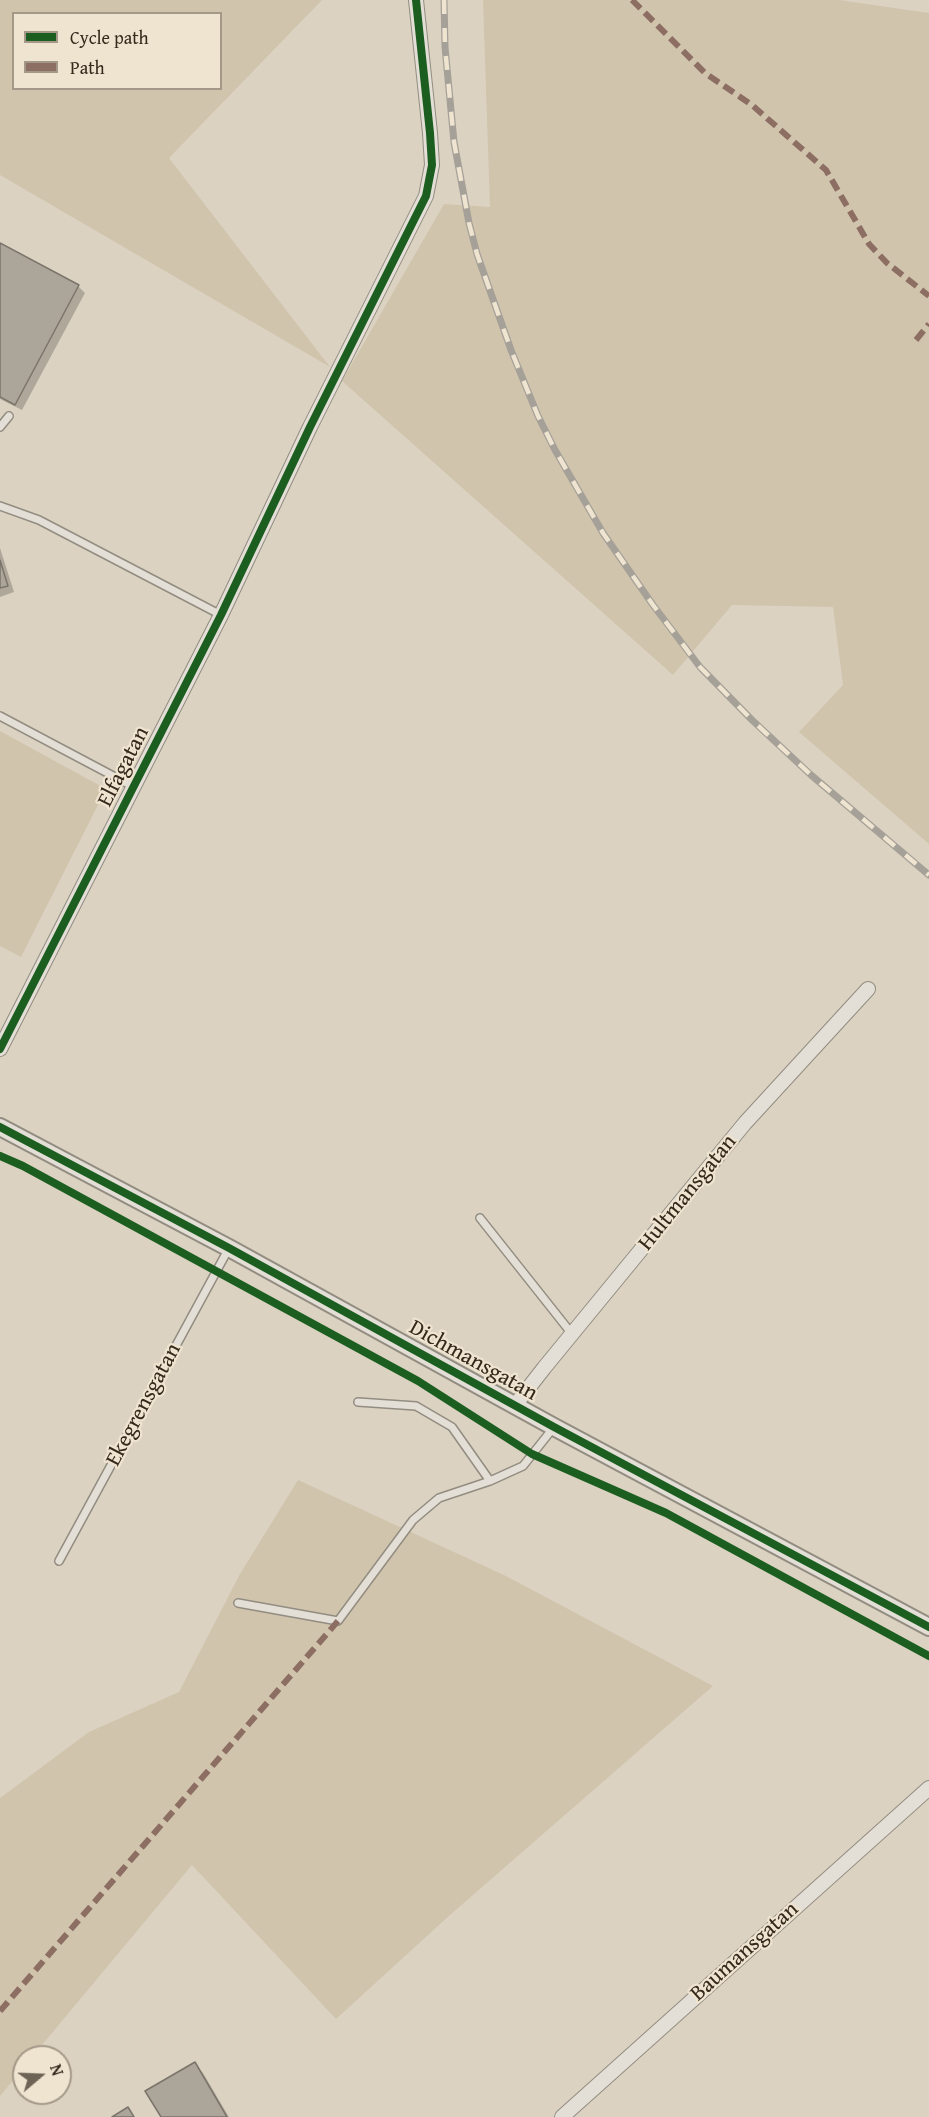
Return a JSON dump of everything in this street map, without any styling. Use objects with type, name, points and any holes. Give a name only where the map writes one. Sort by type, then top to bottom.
[{"type":"street","name":"Elfagatan","points":[[0,1049],[221,615],[310,426],[426,196],[432,165],[416,0]]},
{"type":"street","name":"Hultmansgatan","points":[[516,1404],[745,1123],[868,989]]},
{"type":"street","name":"Dichmansgatan","points":[[0,1127],[929,1626]]},
{"type":"street","name":"Baumansgatan","points":[[562,2117],[929,1788]]},
{"type":"lane","points":[[0,427],[9,416]]},
{"type":"lane","points":[[0,506],[39,520],[221,615]]},
{"type":"lane","points":[[0,716],[134,787]]},
{"type":"lane","points":[[480,1218],[572,1334]]},
{"type":"lane","name":"Ekegrensgatan","points":[[59,1562],[229,1248]]},
{"type":"lane","points":[[358,1402],[416,1406],[452,1427],[490,1481]]},
{"type":"lane","points":[[238,1603],[338,1621],[413,1520],[439,1498],[490,1481],[523,1466],[554,1426]]},
{"type":"shaded area","points":[[0,0],[322,0],[169,158],[330,367],[0,175]]},
{"type":"shaded area","points":[[483,0],[839,0],[929,13],[929,844],[799,732],[843,685],[833,607],[732,605],[673,675],[342,381],[444,204],[490,207]]},
{"type":"shaded area","points":[[0,731],[106,789],[21,957],[0,946]]},
{"type":"shaded area","points":[[298,1480],[506,1576],[713,1686],[450,1915],[336,2019],[192,1865],[42,2045],[12,2045],[12,2082],[0,2096],[0,1798],[89,1732],[179,1692],[240,1574]]},
{"type":"building","points":[[0,243],[79,285],[15,405],[0,397]]},
{"type":"building","points":[[0,560],[8,586],[0,588]]},
{"type":"building","points":[[195,2062],[227,2117],[161,2117],[145,2091]]},
{"type":"building","points":[[128,2107],[134,2117],[112,2117]]},
{"type":"railway","points":[[444,0],[445,47],[454,142],[469,223],[477,254],[511,350],[538,416],[555,450],[603,533],[700,667],[811,775],[929,875]]},
{"type":"marked path","points":[[632,0],[705,73],[752,105],[826,170],[869,244],[887,263],[929,296]]},
{"type":"marked path","points":[[916,340],[929,324]]},
{"type":"marked path","points":[[0,2011],[338,1621]]},
{"type":"cycle path","points":[[0,1049],[221,615],[310,427],[426,196],[432,165],[416,0]]},
{"type":"cycle path","points":[[0,1127],[229,1248],[554,1427],[929,1627]]},
{"type":"cycle path","points":[[0,1156],[23,1166],[418,1381],[532,1454],[666,1513],[929,1656]]}]
